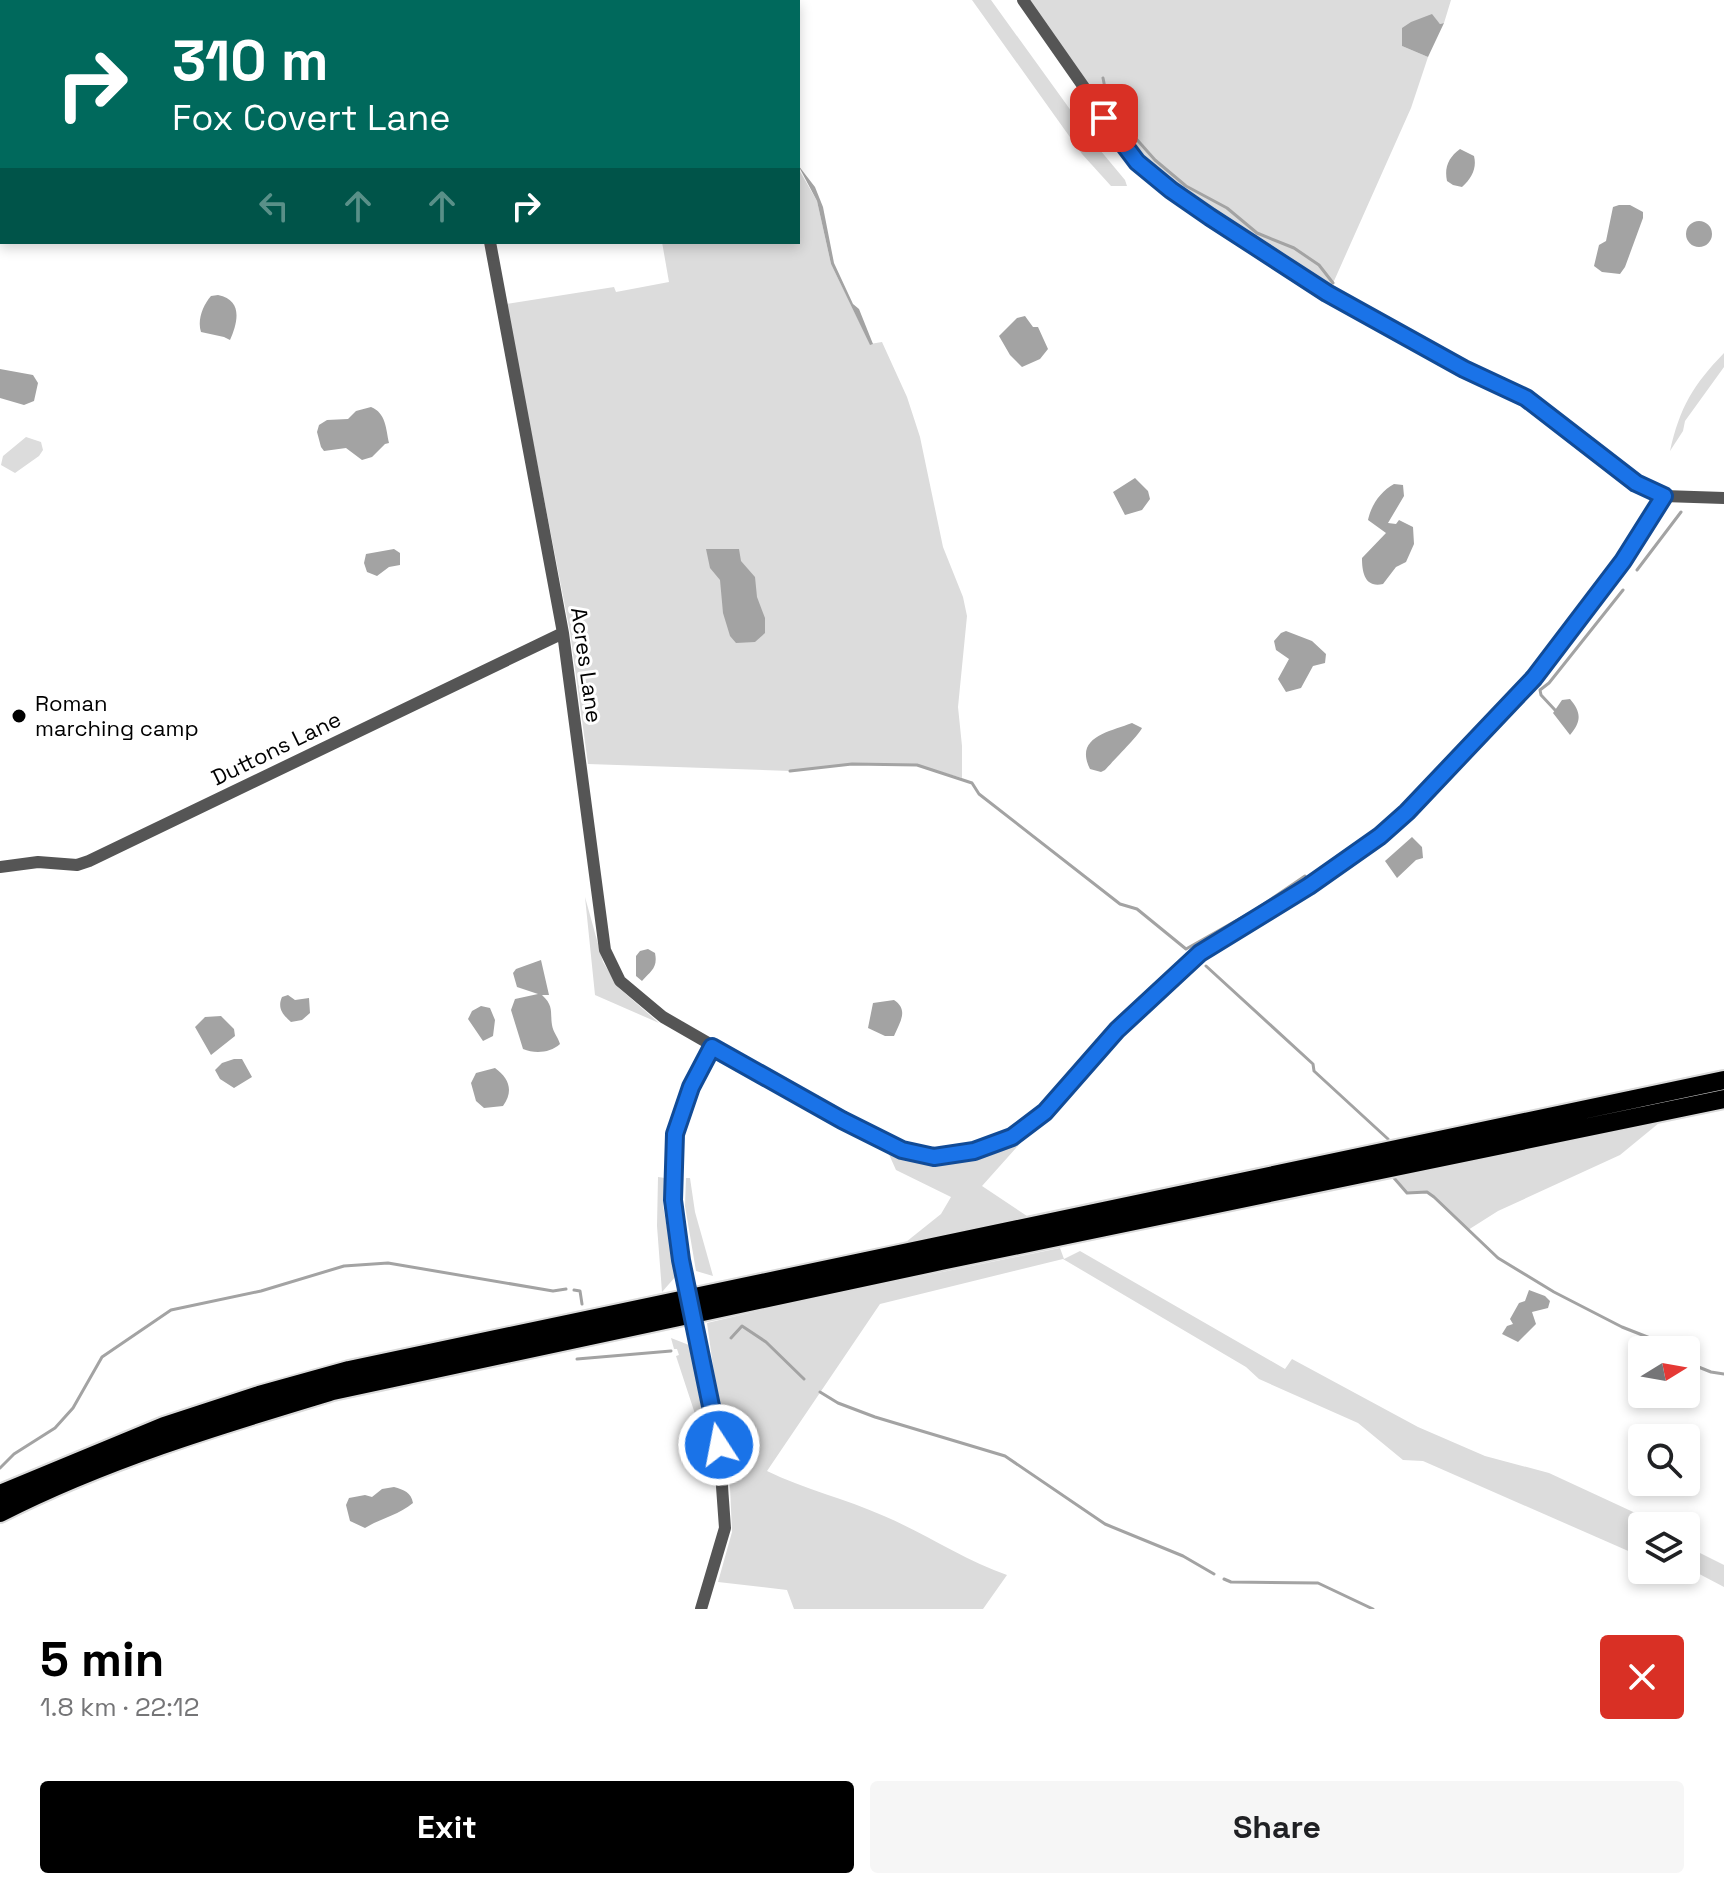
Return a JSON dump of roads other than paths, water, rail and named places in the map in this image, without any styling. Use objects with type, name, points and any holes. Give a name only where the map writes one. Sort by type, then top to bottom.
[{"type":"highway","points":[[0,1494],[164,1426],[349,1370],[1724,1080]]},
{"type":"highway","points":[[0,1513],[76,1477],[173,1441],[333,1391],[483,1357],[1724,1099]]},
{"type":"street","points":[[1023,0],[1113,133],[1137,162],[1171,190],[1327,293],[1464,369],[1526,398],[1636,483],[1664,496],[1724,498]]},
{"type":"street","name":"Acres Lane","points":[[490,244],[563,633],[605,950],[620,981],[663,1017],[842,1120],[902,1150],[934,1157],[974,1151],[1012,1137],[1045,1112],[1117,1030],[1200,953],[1309,886],[1380,836],[1407,812],[1534,678],[1623,561],[1664,496]]},
{"type":"street","name":"Duttons Lane","points":[[0,867],[38,862],[77,865],[89,861],[563,633]]},
{"type":"street","points":[[701,1609],[725,1528],[719,1445],[681,1260],[673,1200],[675,1134],[691,1087],[712,1047]]},
{"type":"waterway","points":[[1103,78],[1106,93],[1124,125],[1155,160],[1186,186],[1227,208],[1257,233],[1294,248],[1319,265],[1333,283]]},
{"type":"waterway","points":[[1637,570],[1681,512]]},
{"type":"waterway","points":[[1555,710],[1540,690],[1549,683],[1623,590]]},
{"type":"waterway","points":[[790,771],[852,764],[917,765],[972,783],[979,794],[1120,904],[1137,909],[1186,949],[1255,910],[1305,876]]},
{"type":"waterway","points":[[1206,966],[1313,1064],[1314,1071],[1388,1139]]},
{"type":"waterway","points":[[1394,1178],[1407,1193],[1427,1192],[1434,1197],[1498,1258],[1554,1292],[1645,1336]]},
{"type":"waterway","points":[[0,1468],[14,1454],[55,1428],[73,1408],[102,1357],[171,1310],[261,1291],[344,1266],[388,1263],[553,1291],[566,1289]]},
{"type":"waterway","points":[[574,1290],[580,1291],[582,1304]]},
{"type":"waterway","points":[[731,1338],[742,1326],[766,1342],[804,1379]]},
{"type":"waterway","points":[[577,1359],[671,1351]]},
{"type":"waterway","points":[[1700,1368],[1724,1374]]},
{"type":"waterway","points":[[820,1392],[838,1403],[875,1417],[1005,1456],[1105,1524],[1183,1556],[1214,1574]]},
{"type":"waterway","points":[[1224,1579],[1231,1582],[1318,1583],[1373,1609]]},
{"type":"place","name":"Roman marching camp","points":[[19,716]]}]
